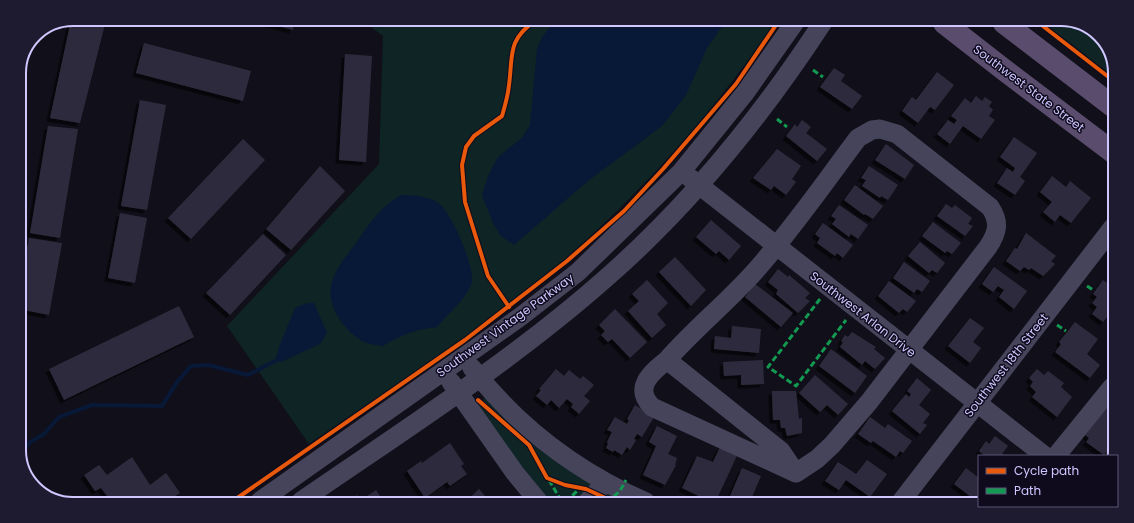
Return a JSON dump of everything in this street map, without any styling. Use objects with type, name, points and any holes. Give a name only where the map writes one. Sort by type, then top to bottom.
[{"type":"main road","name":"Southwest State Street","points":[[948,26],[1108,148]]},
{"type":"main road","points":[[1008,26],[1108,103]]},
{"type":"street","name":"Southwest Vintage Parkway","points":[[270,497],[520,317],[578,272],[681,172],[750,87],[792,26]]},
{"type":"street","name":"Southwest Vintage Parkway","points":[[307,497],[480,378],[563,315],[607,278],[700,186],[766,106],[820,26]]},
{"type":"street","points":[[872,130],[889,130],[897,134],[990,207],[995,214],[997,223],[996,232],[988,247],[909,350],[832,445],[817,459],[796,473],[652,407],[644,395],[646,380],[653,371],[668,360],[682,344],[736,292],[776,246],[858,138],[872,130]]},
{"type":"street","name":"Southwest Arlan Drive","points":[[681,172],[1044,455]]},
{"type":"street","name":"Southwest 18th Street","points":[[905,497],[1108,233]]},
{"type":"street","points":[[463,357],[507,409],[529,429],[605,483],[635,497]]},
{"type":"street","points":[[668,360],[781,451],[796,473]]},
{"type":"street","points":[[444,371],[514,473],[535,497]]},
{"type":"street","points":[[1057,455],[1108,392]]},
{"type":"street","points":[[592,497],[605,483]]},
{"type":"green space","points":[[370,26],[772,26],[749,59],[694,129],[664,163],[601,227],[533,286],[506,307],[422,367],[309,444],[227,326],[379,164],[383,36]]},
{"type":"green space","points":[[1048,26],[1070,27],[1090,36],[1102,50],[1108,73]]},
{"type":"green space","points":[[488,396],[624,497],[542,497],[475,405]]},
{"type":"water","points":[[551,26],[722,26],[707,48],[686,95],[662,126],[589,180],[514,245],[501,236],[493,223],[482,195],[488,176],[498,157],[522,138],[530,125],[537,49],[542,37]]},
{"type":"water","points":[[401,195],[429,198],[443,207],[455,227],[460,239],[469,263],[472,281],[467,293],[437,327],[409,333],[383,346],[370,344],[355,336],[342,323],[333,308],[330,291],[332,282],[339,267],[366,229],[381,210]]},
{"type":"water","points":[[307,303],[314,303],[327,333],[320,344],[281,362],[275,361],[279,347],[295,308]]},
{"type":"building","points":[[70,26],[104,26],[80,123],[50,118]]},
{"type":"building","points":[[278,26],[294,26],[293,30]]},
{"type":"building","points":[[144,43],[251,71],[243,101],[136,73]]},
{"type":"building","points":[[345,54],[372,56],[366,162],[339,160]]},
{"type":"building","points":[[834,68],[845,75],[841,81],[862,96],[852,109],[820,87]]},
{"type":"building","points":[[937,72],[954,85],[935,110],[930,107],[918,123],[902,111],[912,97],[916,100]]},
{"type":"building","points":[[976,96],[982,101],[985,97],[992,102],[989,106],[993,110],[989,116],[995,120],[981,139],[963,126],[950,144],[937,134],[948,120],[954,124],[957,120],[951,116],[965,98],[971,103]]},
{"type":"building","points":[[140,100],[166,105],[147,210],[121,206]]},
{"type":"building","points":[[802,120],[811,127],[806,133],[827,149],[817,161],[786,136],[795,124],[797,127]]},
{"type":"building","points":[[48,126],[78,129],[60,238],[30,233]]},
{"type":"building","points":[[1014,137],[1037,153],[1020,177],[1025,181],[1015,195],[997,183],[1007,168],[1013,172],[1015,168],[1000,157]]},
{"type":"building","points":[[243,139],[265,160],[191,239],[168,218]]},
{"type":"building","points":[[886,144],[914,165],[905,179],[875,160]]},
{"type":"building","points":[[777,149],[801,166],[792,179],[796,182],[786,195],[774,186],[771,190],[753,178]]},
{"type":"building","points":[[320,166],[345,191],[291,250],[266,229]]},
{"type":"building","points":[[869,166],[898,185],[888,200],[881,196],[880,198],[862,186],[866,180],[861,178]]},
{"type":"building","points":[[1052,176],[1066,187],[1070,181],[1091,198],[1071,223],[1060,215],[1055,222],[1043,212],[1052,202],[1040,192]]},
{"type":"building","points":[[855,185],[883,206],[873,219],[865,214],[864,215],[844,200]]},
{"type":"building","points":[[946,204],[952,208],[955,205],[972,218],[968,224],[973,226],[965,236],[937,216]]},
{"type":"building","points":[[839,205],[868,225],[858,239],[851,234],[849,237],[832,224],[836,219],[831,216]]},
{"type":"building","points":[[120,213],[147,218],[135,283],[108,278]]},
{"type":"building","points":[[711,220],[741,246],[729,260],[719,251],[716,254],[696,237]]},
{"type":"building","points":[[933,222],[961,243],[952,254],[947,251],[945,253],[922,236]]},
{"type":"building","points":[[823,223],[853,245],[843,258],[837,253],[835,256],[817,243],[820,238],[815,234]]},
{"type":"building","points":[[1026,233],[1056,256],[1051,261],[1055,264],[1043,276],[1031,268],[1029,270],[1024,267],[1020,271],[1006,261],[1015,248],[1017,249]]},
{"type":"building","points":[[263,234],[286,255],[230,315],[206,293]]},
{"type":"building","points":[[29,238],[62,243],[49,315],[26,310],[26,253]]},
{"type":"building","points":[[920,242],[945,263],[937,273],[932,270],[929,273],[908,256]]},
{"type":"building","points":[[675,257],[706,290],[691,306],[659,272]]},
{"type":"building","points":[[904,262],[930,281],[922,292],[917,289],[914,293],[893,278]]},
{"type":"building","points":[[994,267],[1027,291],[1014,309],[999,297],[1004,290],[998,286],[993,292],[982,284]]},
{"type":"building","points":[[778,269],[788,277],[789,275],[810,293],[805,298],[810,301],[798,313],[776,294],[778,290],[768,282]]},
{"type":"building","points":[[647,280],[668,303],[657,314],[666,325],[652,338],[628,311],[639,301],[632,294]]},
{"type":"building","points":[[1103,280],[1108,284],[1108,316],[1103,322],[1092,314],[1097,307],[1092,303],[1097,297],[1093,294]]},
{"type":"building","points":[[889,281],[916,301],[907,312],[903,309],[899,313],[878,296]]},
{"type":"building","points":[[755,284],[793,313],[781,327],[745,297]]},
{"type":"building","points":[[179,306],[194,337],[64,400],[49,369]]},
{"type":"building","points":[[615,309],[647,342],[630,358],[612,339],[608,342],[601,335],[605,331],[599,325]]},
{"type":"building","points":[[970,318],[984,328],[973,342],[981,348],[970,363],[948,346]]},
{"type":"building","points":[[1075,322],[1098,339],[1087,354],[1100,365],[1090,378],[1055,352],[1061,344],[1059,342]]},
{"type":"building","points":[[732,326],[761,329],[759,353],[714,349],[715,336],[731,338]]},
{"type":"building","points":[[852,332],[876,347],[874,349],[885,358],[875,369],[865,361],[862,365],[840,347],[843,342],[841,341],[845,335],[848,337]]},
{"type":"building","points":[[831,349],[867,376],[855,393],[819,366]]},
{"type":"building","points":[[763,360],[764,384],[741,385],[741,375],[724,376],[723,362]]},
{"type":"building","points":[[556,369],[564,376],[569,370],[580,379],[583,376],[594,385],[584,396],[590,401],[579,414],[571,407],[573,404],[567,399],[559,408],[551,400],[547,405],[536,396],[541,390],[539,389]]},
{"type":"building","points":[[1037,369],[1044,375],[1048,371],[1064,383],[1061,387],[1072,397],[1057,417],[1032,397],[1036,392],[1030,386],[1033,382],[1029,378]]},
{"type":"building","points":[[815,375],[848,404],[838,415],[827,405],[820,412],[799,393]]},
{"type":"building","points":[[917,378],[931,390],[919,405],[930,414],[923,423],[927,425],[920,434],[892,411],[906,394],[909,397],[911,394],[907,391]]},
{"type":"building","points":[[772,391],[796,391],[799,419],[802,418],[802,433],[787,436],[785,428],[781,428],[780,420],[773,420]]},
{"type":"building","points":[[635,405],[654,417],[642,437],[637,434],[634,439],[636,440],[630,450],[627,447],[622,455],[614,450],[613,452],[606,448],[612,432],[607,430],[615,417],[627,424],[629,420],[627,419]]},
{"type":"building","points":[[1108,407],[1108,450],[1104,455],[1086,442],[1089,438],[1085,435]]},
{"type":"building","points":[[870,417],[885,428],[888,424],[912,441],[903,453],[900,451],[896,457],[873,441],[871,443],[858,434]]},
{"type":"building","points":[[657,426],[677,436],[668,454],[677,458],[676,465],[665,485],[643,475],[656,446],[649,442]]},
{"type":"building","points":[[995,436],[1008,446],[1002,454],[1004,455],[984,455],[979,451],[986,441],[989,444]]},
{"type":"building","points":[[450,443],[464,464],[461,466],[467,474],[450,486],[447,482],[424,497],[407,471],[421,461],[422,463]]},
{"type":"building","points":[[720,447],[740,449],[718,497],[701,497],[682,488],[697,456],[713,462]]},
{"type":"building","points":[[132,457],[150,485],[166,473],[180,493],[173,497],[108,497],[101,488],[95,491],[84,475],[99,465],[107,475]]},
{"type":"building","points":[[867,460],[887,474],[870,497],[846,480],[839,490],[825,481],[838,462],[856,474]]},
{"type":"building","points":[[742,468],[761,476],[752,497],[730,497]]},
{"type":"building","points":[[966,468],[978,477],[978,497],[971,497],[954,484]]},
{"type":"building","points":[[479,489],[486,497],[470,497]]},
{"type":"building","points":[[376,490],[380,497],[366,497]]},
{"type":"waterway","points":[[26,447],[30,442],[44,434],[59,417],[92,405],[162,406],[177,382],[191,366],[208,365],[248,375],[275,361]]},
{"type":"marked path","points":[[813,70],[823,77]]},
{"type":"marked path","points":[[777,119],[787,127]]},
{"type":"marked path","points":[[1087,286],[1093,290]]},
{"type":"marked path","points":[[820,299],[768,367],[796,386],[846,320]]},
{"type":"marked path","points":[[1057,325],[1066,331]]},
{"type":"marked path","points":[[549,480],[559,497]]},
{"type":"marked path","points":[[613,497],[620,491],[626,480]]},
{"type":"marked path","points":[[571,497],[580,488]]},
{"type":"cycle path","points":[[509,307],[488,276],[465,202],[462,165],[466,147],[474,136],[502,116],[508,93],[513,49],[520,35],[529,26]]},
{"type":"cycle path","points":[[239,497],[465,340],[567,261],[624,211],[663,169],[736,84],[775,26]]},
{"type":"cycle path","points":[[1043,26],[1108,77]]},
{"type":"cycle path","points":[[478,400],[529,445],[547,478],[565,485],[586,489],[603,497]]}]
